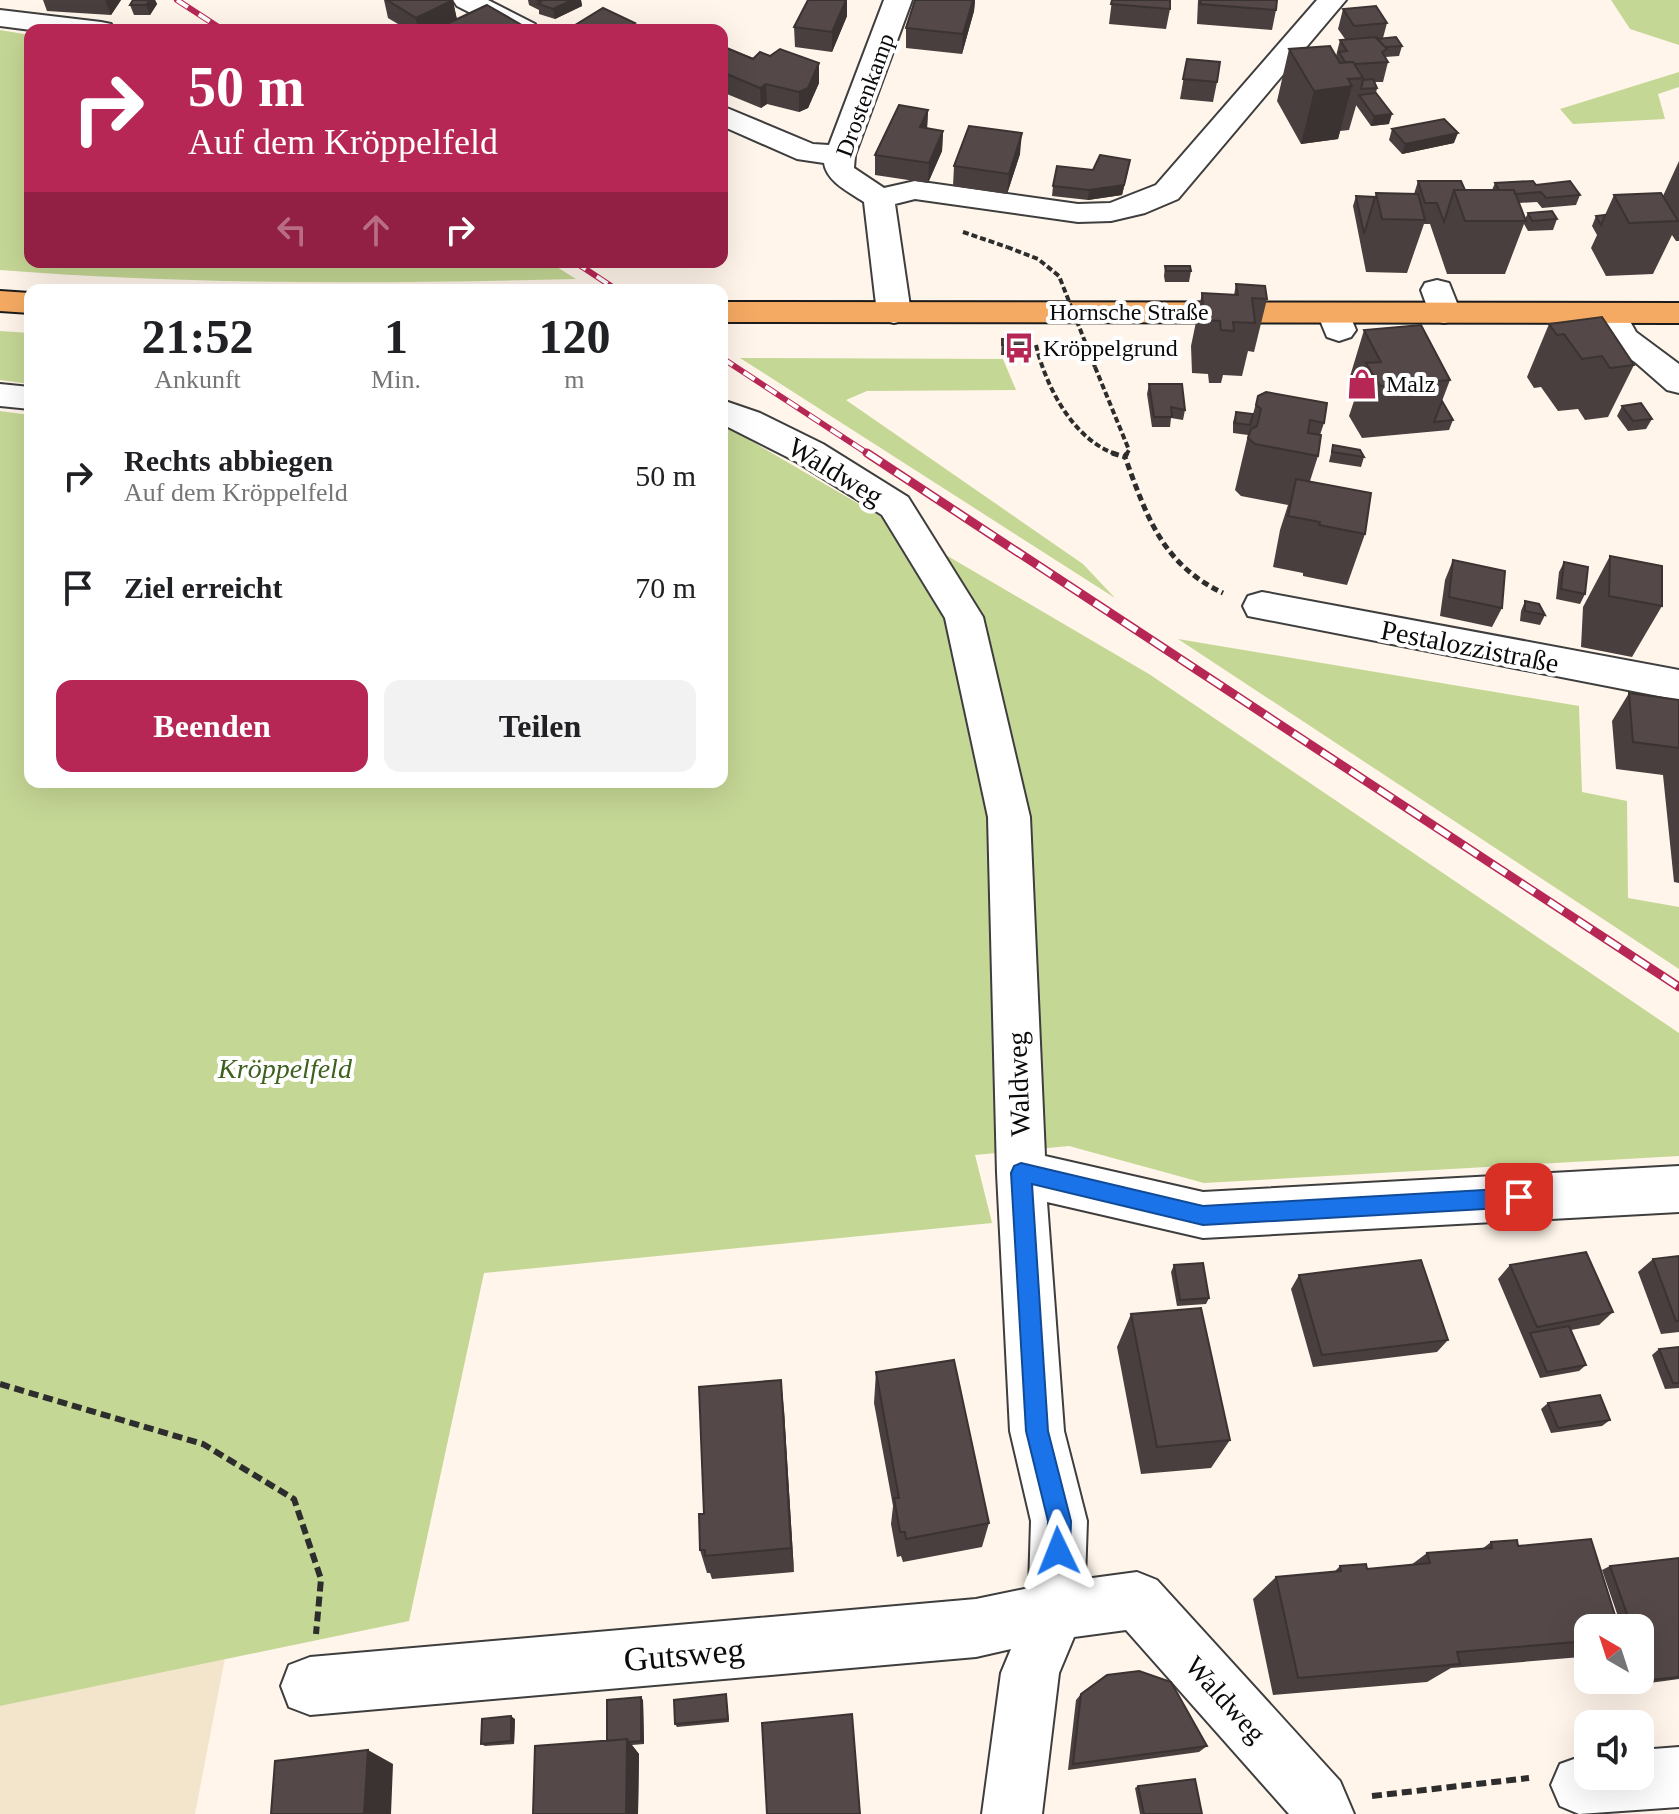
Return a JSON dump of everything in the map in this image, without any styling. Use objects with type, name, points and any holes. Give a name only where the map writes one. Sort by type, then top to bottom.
[{"type":"main road","points":[[0,301],[24,297]]},
{"type":"main road","name":"Hornsche Straße","points":[[728,312],[1336,322],[1440,302],[1610,314],[1679,313]]},
{"type":"street","points":[[467,0],[513,24]]},
{"type":"street","name":"Drostenkamp","points":[[879,198],[843,174],[839,168],[840,155],[898,0]]},
{"type":"street","points":[[894,313],[879,198],[915,190],[1078,213],[1111,212],[1167,192],[1332,0]]},
{"type":"street","points":[[0,18],[50,24]]},
{"type":"street","points":[[728,118],[808,153],[840,155]]},
{"type":"street","points":[[1610,314],[1623,339],[1647,354],[1679,382]]},
{"type":"street","points":[[0,395],[24,397]]},
{"type":"street","name":"Waldweg","points":[[728,414],[810,453],[895,506],[964,617],[1009,817],[1021,1173],[1037,1431],[1059,1521],[1056,1611],[1137,1600],[1322,1808]]},
{"type":"street","name":"Pestalozzistraße","points":[[1262,606],[1679,685]]},
{"type":"street","points":[[1021,1173],[1203,1215],[1679,1189]]},
{"type":"street","points":[[1012,1814],[1030,1673],[1056,1611]]},
{"type":"street","name":"Gutsweg","points":[[310,1686],[976,1628],[1056,1611]]},
{"type":"street","points":[[1654,1779],[1679,1777]]},
{"type":"path","points":[[1007,247],[1038,259],[1059,276],[1129,450],[1125,457],[1146,515],[1163,546],[1179,567],[1201,585],[1262,606]]},
{"type":"path","points":[[1035,341],[1038,362],[1059,405],[1104,450],[1125,457]]},
{"type":"path","points":[[0,1384],[203,1444],[294,1499],[321,1579],[310,1686]]},
{"type":"path","points":[[1322,1808],[1571,1773],[1574,1777]]},
{"type":"shaded area","points":[[225,1658],[195,1814],[0,1814],[0,1706]]},
{"type":"green space","points":[[1611,0],[1679,0],[1679,45],[1630,29]]},
{"type":"green space","points":[[0,30],[24,34],[24,268],[559,268],[576,279],[288,282],[0,270]]},
{"type":"green space","points":[[1679,72],[1679,87],[1658,94],[1665,119],[1573,124],[1560,109]]},
{"type":"green space","points":[[0,331],[24,333],[24,383],[0,380]]},
{"type":"green space","points":[[740,358],[1003,359],[1016,390],[867,391],[846,400],[1083,564],[1115,598]]},
{"type":"green space","name":"Kröppelfeld","points":[[0,411],[24,414],[24,788],[728,788],[728,429],[1149,674],[1679,1033],[1679,1156],[1204,1183],[1069,1146],[975,1155],[992,1223],[484,1273],[409,1621],[0,1706]]},
{"type":"green space","points":[[1178,639],[1579,706],[1582,792],[1627,801],[1628,898],[1679,907],[1679,969]]},
{"type":"building","points":[[133,0],[150,0],[146,5],[130,5]]},
{"type":"building","points":[[387,0],[453,0],[416,18]]},
{"type":"building","points":[[537,0],[572,0],[553,9],[538,4],[541,2]]},
{"type":"building","points":[[808,0],[846,0],[832,32],[794,27]]},
{"type":"building","points":[[915,0],[973,0],[963,34],[906,28]]},
{"type":"building","points":[[1112,0],[1170,0],[1170,9],[1111,4]]},
{"type":"building","points":[[1201,0],[1277,0],[1276,10],[1200,4]]},
{"type":"building","points":[[487,5],[520,24],[447,24]]},
{"type":"building","points":[[1376,6],[1387,23],[1354,26],[1343,9]]},
{"type":"building","points":[[603,8],[635,23],[633,24],[577,24]]},
{"type":"building","points":[[1376,37],[1387,49],[1382,52],[1388,62],[1345,62],[1339,52],[1347,51],[1340,40]]},
{"type":"building","points":[[1396,37],[1402,46],[1385,47],[1377,39]]},
{"type":"building","points":[[1330,46],[1340,63],[1353,62],[1363,78],[1348,79],[1352,86],[1314,91],[1289,49]]},
{"type":"building","points":[[728,49],[753,59],[760,52],[770,56],[780,49],[819,63],[808,88],[799,92],[766,84],[760,88],[728,75]]},
{"type":"building","points":[[1187,59],[1220,62],[1217,82],[1183,79]]},
{"type":"building","points":[[1373,79],[1377,88],[1361,89],[1363,80]]},
{"type":"building","points":[[1376,93],[1392,114],[1374,116],[1359,95]]},
{"type":"building","points":[[899,105],[928,110],[920,127],[943,131],[929,163],[875,155]]},
{"type":"building","points":[[1444,119],[1458,133],[1405,144],[1392,129]]},
{"type":"building","points":[[969,126],[1022,133],[1009,174],[954,166]]},
{"type":"building","points":[[1100,155],[1130,160],[1124,185],[1089,190],[1053,186],[1057,166],[1093,170]]},
{"type":"building","points":[[1418,181],[1461,181],[1465,190],[1454,190],[1444,222],[1437,203],[1425,203]]},
{"type":"building","points":[[1533,181],[1536,185],[1570,181],[1580,195],[1546,198],[1541,192],[1515,194],[1514,190],[1499,190],[1495,183]]},
{"type":"building","points":[[1454,190],[1514,190],[1526,221],[1465,221]]},
{"type":"building","points":[[1376,193],[1418,194],[1425,220],[1382,219]]},
{"type":"building","points":[[1661,193],[1678,221],[1629,223],[1614,195]]},
{"type":"building","points":[[1356,196],[1375,197],[1364,234]]},
{"type":"building","points":[[1552,211],[1557,219],[1532,221],[1528,213]]},
{"type":"building","points":[[1605,215],[1601,225],[1596,216]]},
{"type":"building","points":[[1165,266],[1190,266],[1191,271],[1166,271]]},
{"type":"building","points":[[1236,284],[1265,286],[1267,299],[1252,298],[1255,323],[1233,322],[1234,331],[1221,330],[1220,321],[1204,320],[1202,293],[1238,295]]},
{"type":"building","points":[[1602,317],[1634,365],[1610,368],[1602,356],[1582,359],[1564,334],[1557,335],[1549,324]]},
{"type":"building","points":[[1421,325],[1450,380],[1380,386],[1366,363],[1381,362],[1364,330]]},
{"type":"building","points":[[1002,339],[1027,339],[1028,345],[1002,345]]},
{"type":"building","points":[[1149,384],[1182,384],[1185,410],[1171,407],[1172,417],[1154,417]]},
{"type":"building","points":[[1266,392],[1327,403],[1324,423],[1310,420],[1308,433],[1321,435],[1318,456],[1255,444],[1248,438],[1251,429],[1257,426],[1261,409],[1256,405],[1258,396]]},
{"type":"building","points":[[1442,401],[1453,420],[1434,422]]},
{"type":"building","points":[[1641,403],[1652,419],[1633,421],[1622,406]]},
{"type":"building","points":[[1236,412],[1253,414],[1250,425],[1235,423]]},
{"type":"building","points":[[1333,445],[1360,450],[1364,457],[1332,452]]},
{"type":"building","points":[[1296,479],[1371,493],[1365,534],[1288,516]]},
{"type":"building","points":[[1610,556],[1662,566],[1662,606],[1609,596]]},
{"type":"building","points":[[1453,560],[1505,571],[1502,608],[1449,597]]},
{"type":"building","points":[[1564,562],[1588,567],[1585,594],[1561,589]]},
{"type":"building","points":[[1525,601],[1539,604],[1545,615],[1525,611]]},
{"type":"building","points":[[1629,693],[1679,700],[1679,748],[1633,742]]},
{"type":"building","points":[[1586,1252],[1613,1312],[1537,1327],[1510,1265]]},
{"type":"building","points":[[1679,1256],[1679,1321],[1676,1321],[1653,1259]]},
{"type":"building","points":[[1421,1260],[1448,1340],[1322,1355],[1299,1275]]},
{"type":"building","points":[[1203,1263],[1209,1298],[1180,1300],[1174,1265]]},
{"type":"building","points":[[1201,1308],[1230,1440],[1157,1447],[1131,1314]]},
{"type":"building","points":[[1569,1326],[1586,1365],[1547,1372],[1530,1333]]},
{"type":"building","points":[[1679,1347],[1679,1383],[1673,1383],[1659,1349]]},
{"type":"building","points":[[954,1360],[989,1523],[906,1539],[905,1532],[900,1532],[894,1498],[899,1498],[876,1372]]},
{"type":"building","points":[[781,1380],[791,1548],[705,1556],[705,1550],[700,1550],[699,1514],[704,1514],[699,1387]]},
{"type":"building","points":[[1600,1395],[1610,1420],[1558,1428],[1548,1403]]},
{"type":"building","points":[[1591,1539],[1615,1614],[1574,1614],[1574,1642],[1457,1652],[1460,1664],[1298,1678],[1276,1577],[1341,1571],[1340,1566],[1366,1564],[1367,1569],[1430,1563],[1427,1553],[1492,1548],[1491,1542],[1517,1540],[1518,1546]]},
{"type":"building","points":[[1679,1558],[1679,1677],[1654,1680],[1654,1614],[1627,1614],[1610,1566]]},
{"type":"building","points":[[1139,1671],[1171,1682],[1207,1746],[1073,1764],[1081,1694],[1107,1675]]},
{"type":"building","points":[[726,1694],[728,1719],[675,1724],[674,1700]]},
{"type":"building","points":[[641,1697],[641,1741],[607,1741],[607,1700]]},
{"type":"building","points":[[852,1714],[860,1814],[767,1814],[762,1723]]},
{"type":"building","points":[[511,1716],[511,1741],[481,1744],[482,1719]]},
{"type":"building","points":[[627,1739],[626,1814],[533,1814],[535,1746]]},
{"type":"building","points":[[368,1750],[364,1814],[271,1814],[275,1761]]},
{"type":"building","points":[[1195,1779],[1202,1814],[1144,1814],[1138,1786]]},
{"type":"railway","points":[[177,0],[214,24]]},
{"type":"railway","points":[[584,268],[608,284]]},
{"type":"railway","points":[[728,362],[870,455]]},
{"type":"railway","points":[[867,453],[1679,987]]},
{"type":"place","name":"Kröppelgrund","points":[[1019,348]]},
{"type":"place","name":"Malz","points":[[1362,384]]},
{"type":"route","points":[[1058,1551],[1059,1521],[1037,1431],[1021,1173],[1203,1215],[1519,1197]]}]
